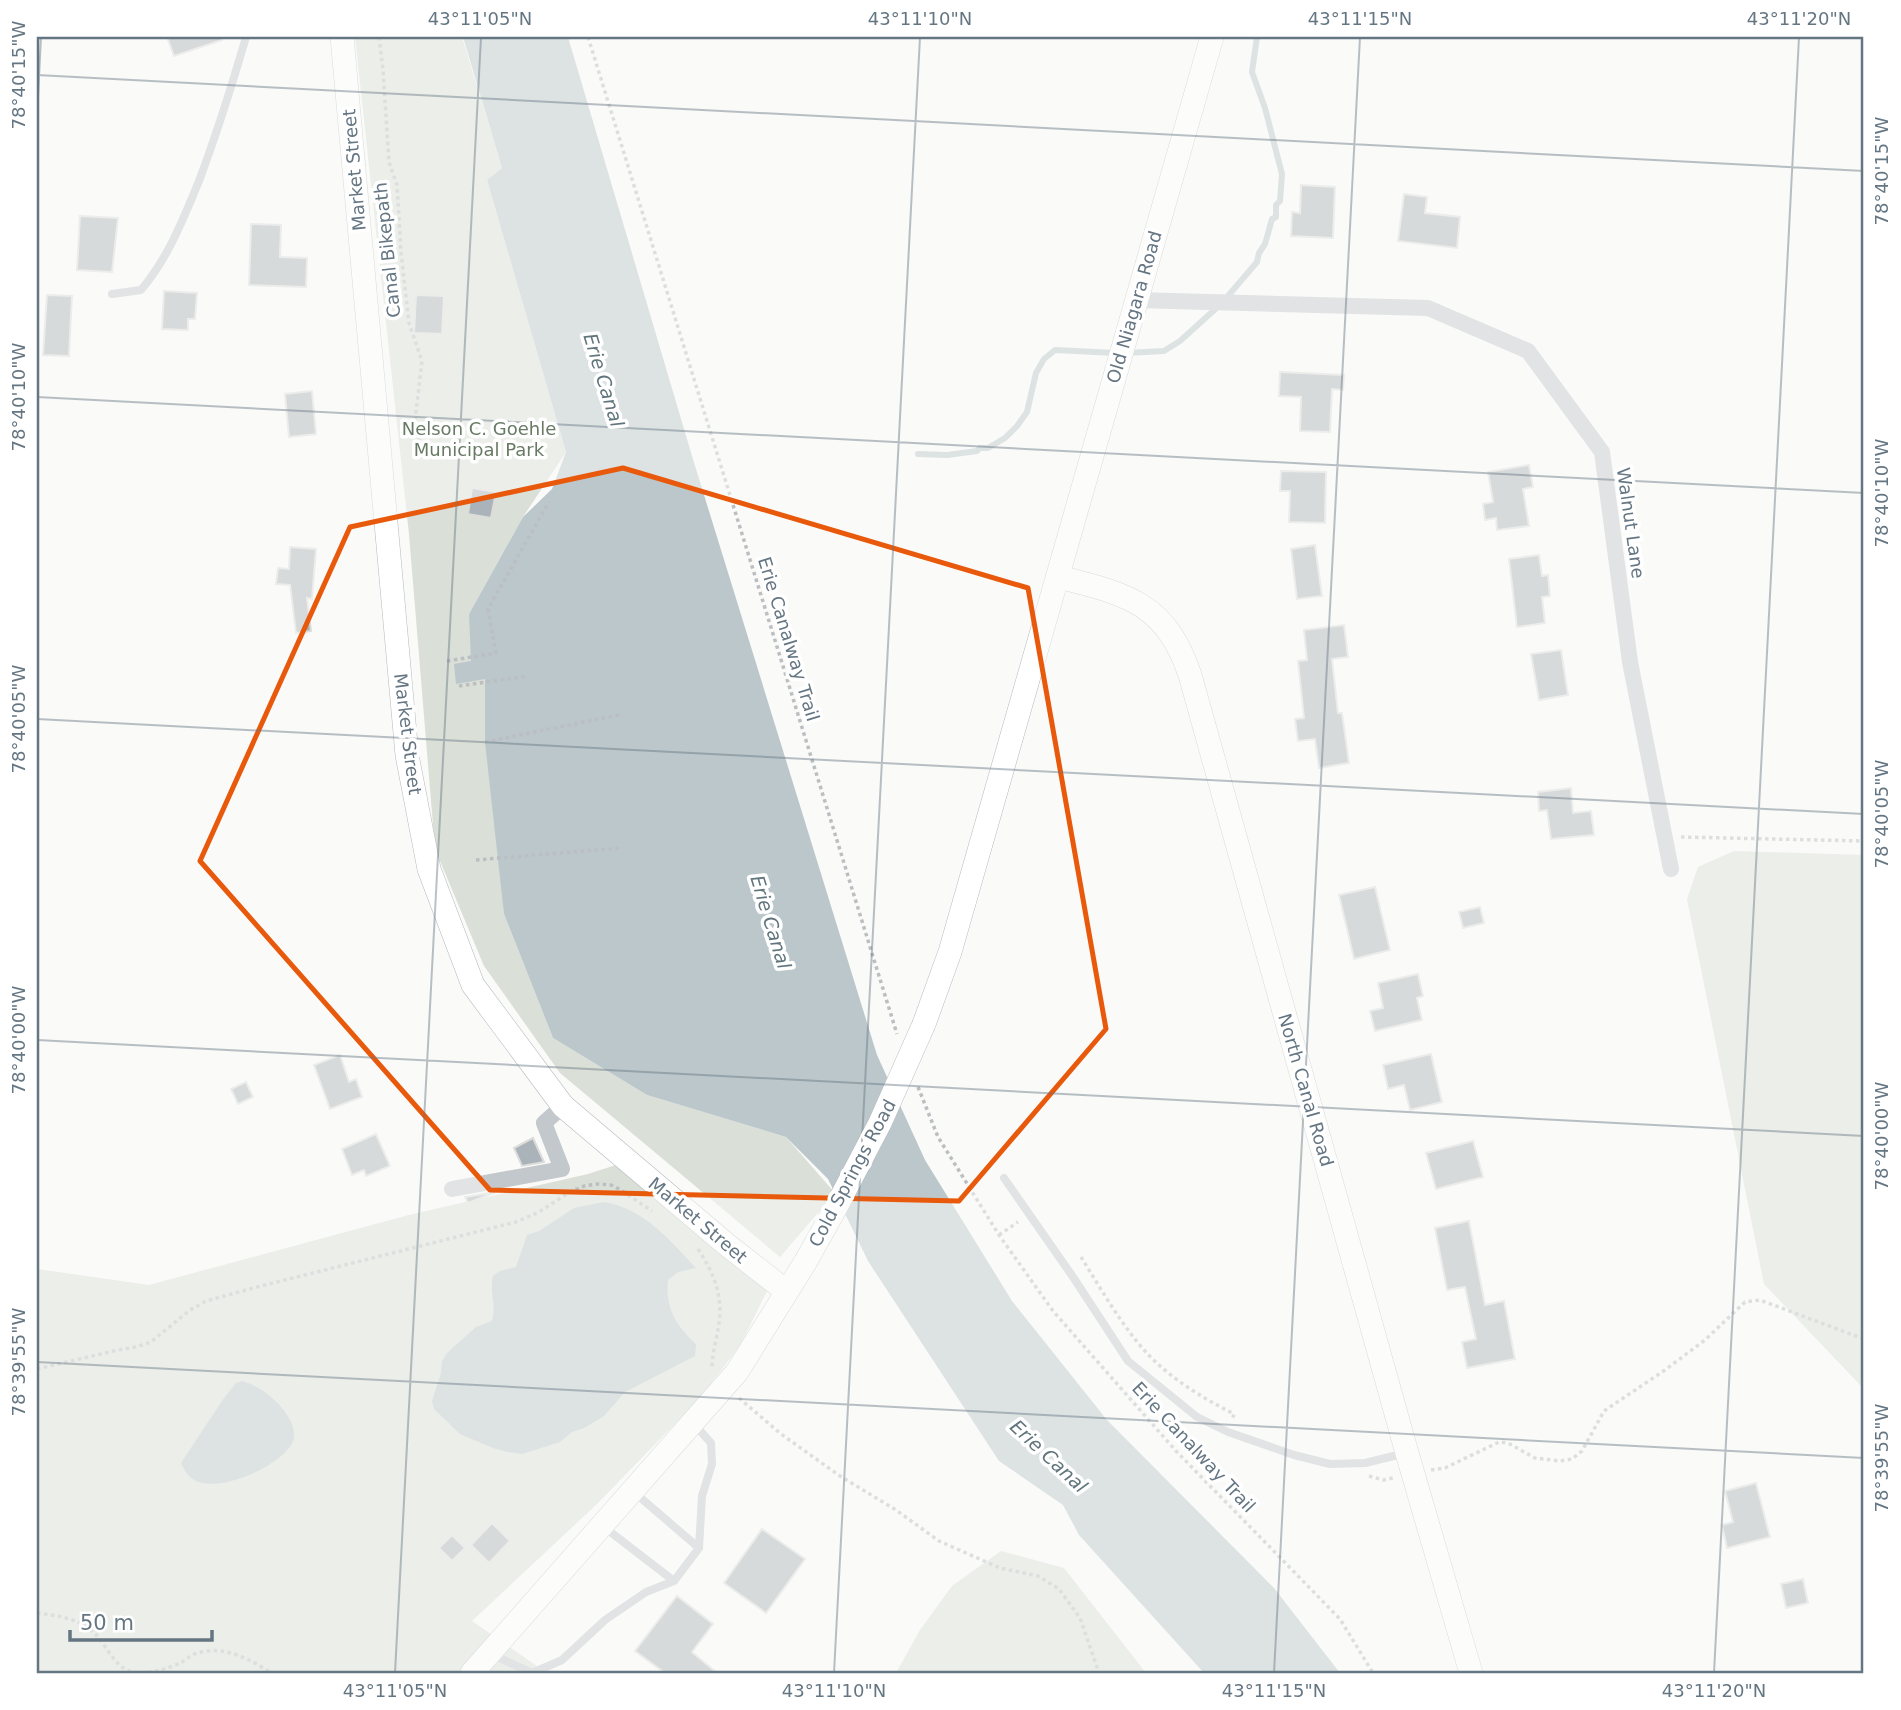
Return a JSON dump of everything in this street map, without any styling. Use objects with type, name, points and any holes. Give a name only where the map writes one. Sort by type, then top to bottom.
[{"type":"street","name":"Market Street","points":[[342,37],[407,755],[429,869],[472,985],[563,1106],[726,1244],[786,1291]]},
{"type":"street","name":"Old Niagara Road","points":[[1059,577],[1212,37]]},
{"type":"street","name":"Walnut Lane","points":[[1136,300],[1428,308],[1528,351],[1602,452],[1630,662],[1671,869]]},
{"type":"street","name":"Cold Springs Road","points":[[471,1673],[737,1371],[834,1211],[880,1123],[924,1024],[950,952],[1059,577]]},
{"type":"street","name":"North Canal Road","points":[[1059,577],[1101,588],[1139,604],[1166,626],[1181,650],[1471,1673]]},
{"type":"street","points":[[452,1189],[562,1170],[544,1123],[563,1106]]},
{"type":"lane","points":[[112,294],[141,290],[157,270],[185,216],[218,132],[246,37]]},
{"type":"lane","points":[[1004,1178],[1128,1362],[1196,1417],[1228,1433],[1329,1464],[1410,1464]]},
{"type":"lane","points":[[489,1653],[532,1673],[562,1660],[605,1620],[646,1592],[674,1581],[699,1548],[702,1496],[712,1464],[711,1443],[692,1422]]},
{"type":"lane","points":[[632,1490],[699,1548]]},
{"type":"lane","points":[[602,1525],[674,1581]]},
{"type":"path","name":"Canal Bikepath","points":[[379,37],[389,162],[397,185],[408,312],[422,362],[414,429],[428,456]]},
{"type":"path","name":"Erie Canalway Trail","points":[[588,37],[898,1036]]},
{"type":"path","points":[[447,661],[496,653],[488,609],[549,502]]},
{"type":"path","points":[[459,686],[528,676]]},
{"type":"path","points":[[485,742],[619,715]]},
{"type":"path","points":[[1665,837],[1864,841]]},
{"type":"path","points":[[476,860],[620,848]]},
{"type":"path","name":"Erie Canalway Trail","points":[[918,1087],[938,1137],[999,1235],[1053,1311],[1176,1451],[1340,1619],[1373,1673]]},
{"type":"path","points":[[37,1369],[151,1342],[190,1310],[206,1301],[516,1222],[540,1213],[570,1192],[584,1186],[611,1185],[657,1213]]},
{"type":"path","points":[[999,1235],[1029,1214]]},
{"type":"path","points":[[696,1247],[710,1268],[719,1292],[720,1321],[712,1374]]},
{"type":"path","points":[[1081,1257],[1120,1319],[1148,1354],[1203,1399],[1234,1414],[1228,1433]]},
{"type":"path","points":[[1445,1468],[1499,1442],[1508,1443],[1535,1458],[1560,1461],[1572,1459],[1582,1451],[1604,1411],[1705,1340],[1745,1302],[1760,1300],[1864,1339]]},
{"type":"path","points":[[732,1391],[781,1434],[939,1541],[1000,1568],[1038,1576],[1059,1589],[1080,1618],[1099,1673]]},
{"type":"path","points":[[1367,1475],[1383,1480],[1410,1464]]},
{"type":"path","points":[[37,1613],[72,1618],[99,1639],[118,1663],[129,1671],[149,1672],[178,1664],[199,1652],[216,1650],[253,1661],[271,1673]]},
{"type":"highlighted area","points":[[623,468],[1028,588],[1106,1029],[959,1201],[490,1190],[200,861],[350,527]]},
{"type":"green space","name":"Nelson C. Goehle Municipal Park","points":[[355,37],[462,37],[502,168],[487,180],[566,452],[523,517],[469,614],[485,679],[504,914],[553,1038],[647,1095],[786,1137],[835,1193],[780,1257],[560,1073],[484,966],[435,849],[409,534]]},
{"type":"green space","points":[[1734,851],[1864,855],[1864,1389],[1764,1284],[1687,899],[1698,867]]},
{"type":"green space","points":[[628,1161],[767,1291],[740,1346],[698,1400],[597,1504],[472,1621],[547,1673],[37,1673],[37,1269],[149,1285],[409,1215],[588,1174]]},
{"type":"green space","points":[[1001,1551],[1064,1568],[1146,1673],[896,1673],[920,1630],[952,1586]]},
{"type":"water","name":"Erie Canal","points":[[463,37],[568,37],[692,456],[877,1055],[925,1160],[1012,1301],[1107,1420],[1274,1588],[1340,1673],[1204,1673],[1079,1535],[1063,1505],[999,1461],[868,1261],[828,1179],[786,1137],[647,1095],[553,1038],[504,914],[485,742],[485,679],[456,684],[454,664],[471,661],[469,614],[523,517],[552,489],[566,452],[487,180],[502,168]]},
{"type":"water","points":[[604,1202],[618,1205],[644,1218],[696,1268],[678,1272],[668,1280],[670,1308],[683,1330],[696,1344],[695,1356],[625,1392],[604,1416],[572,1432],[560,1442],[522,1454],[493,1448],[460,1434],[434,1409],[432,1401],[442,1361],[447,1353],[476,1327],[492,1321],[493,1276],[500,1271],[516,1267],[527,1235],[539,1231],[574,1208]]},
{"type":"water","points":[[242,1381],[273,1398],[287,1414],[294,1432],[293,1441],[277,1460],[249,1475],[218,1483],[194,1480],[181,1463],[224,1398],[236,1383]]},
{"type":"building","points":[[167,37],[222,37],[222,40],[174,56]]},
{"type":"building","points":[[1301,185],[1335,187],[1333,238],[1291,236],[1292,212],[1300,213]]},
{"type":"building","points":[[1404,194],[1427,197],[1425,213],[1460,217],[1457,248],[1398,241]]},
{"type":"building","points":[[80,216],[118,218],[112,272],[77,270]]},
{"type":"building","points":[[251,224],[281,225],[280,257],[307,258],[306,287],[249,285]]},
{"type":"building","points":[[164,291],[197,293],[195,319],[188,319],[188,330],[162,329]]},
{"type":"building","points":[[47,295],[72,296],[69,356],[43,355]]},
{"type":"building","points":[[416,295],[444,296],[442,334],[414,333]]},
{"type":"building","points":[[1280,372],[1344,375],[1343,390],[1332,389],[1330,432],[1300,431],[1301,397],[1279,396]]},
{"type":"building","points":[[312,391],[316,434],[289,437],[285,394]]},
{"type":"building","points":[[1529,465],[1533,487],[1523,489],[1529,526],[1497,530],[1496,518],[1485,520],[1483,504],[1493,502],[1488,472]]},
{"type":"building","points":[[1281,471],[1326,472],[1325,523],[1289,522],[1290,491],[1280,491]]},
{"type":"building","points":[[472,488],[496,492],[491,518],[468,514]]},
{"type":"building","points":[[1315,545],[1322,596],[1297,599],[1291,549]]},
{"type":"building","points":[[290,547],[316,549],[312,599],[307,598],[311,631],[296,633],[290,585],[276,584],[278,568],[289,569]]},
{"type":"building","points":[[1539,555],[1542,576],[1548,575],[1550,596],[1542,597],[1545,623],[1517,627],[1509,559]]},
{"type":"building","points":[[1344,625],[1348,657],[1332,659],[1338,713],[1342,713],[1349,763],[1319,768],[1315,739],[1298,741],[1295,719],[1304,718],[1298,661],[1307,660],[1304,630]]},
{"type":"building","points":[[1561,650],[1568,695],[1539,700],[1531,654]]},
{"type":"building","points":[[1571,788],[1573,813],[1591,811],[1594,835],[1551,839],[1547,810],[1539,811],[1538,792]]},
{"type":"building","points":[[1375,887],[1390,950],[1354,959],[1339,895]]},
{"type":"building","points":[[1480,907],[1484,923],[1463,928],[1459,912]]},
{"type":"building","points":[[1418,974],[1423,996],[1417,998],[1422,1020],[1375,1031],[1370,1011],[1383,1008],[1378,983]]},
{"type":"building","points":[[1431,1054],[1442,1102],[1410,1110],[1404,1085],[1388,1089],[1383,1065]]},
{"type":"building","points":[[340,1055],[349,1082],[356,1079],[362,1097],[330,1109],[314,1065]]},
{"type":"building","points":[[246,1082],[253,1097],[238,1104],[231,1089]]},
{"type":"building","points":[[376,1134],[390,1166],[366,1176],[364,1170],[352,1175],[342,1149]]},
{"type":"building","points":[[533,1138],[544,1162],[522,1166],[514,1148]]},
{"type":"building","points":[[1473,1141],[1483,1177],[1436,1189],[1426,1153]]},
{"type":"building","points":[[496,1192],[468,1203],[465,1197]]},
{"type":"building","points":[[1469,1221],[1485,1305],[1504,1301],[1515,1359],[1467,1368],[1462,1342],[1476,1339],[1465,1287],[1447,1290],[1435,1228]]},
{"type":"building","points":[[1756,1483],[1770,1537],[1727,1548],[1722,1525],[1733,1522],[1725,1491]]},
{"type":"building","points":[[492,1523],[510,1541],[489,1563],[471,1545]]},
{"type":"building","points":[[762,1529],[805,1559],[766,1613],[724,1583]]},
{"type":"building","points":[[452,1535],[465,1548],[452,1561],[439,1548]]},
{"type":"building","points":[[1803,1579],[1808,1603],[1786,1608],[1781,1584]]},
{"type":"building","points":[[677,1596],[713,1624],[692,1652],[717,1673],[665,1673],[635,1651]]},
{"type":"waterway","points":[[1126,353],[1164,351],[1180,341],[1222,303],[1257,262],[1265,244],[1272,219],[1276,217],[1276,205],[1280,201],[1282,174],[1265,108],[1252,72],[1257,37]]},
{"type":"waterway","points":[[918,454],[947,455],[977,451],[1005,438],[1027,412],[1036,373],[1044,359],[1055,350],[1115,353]]}]
